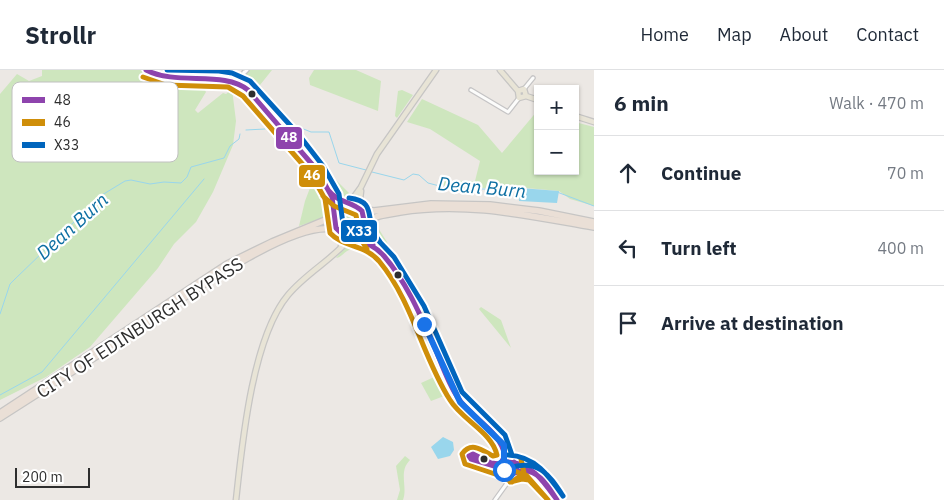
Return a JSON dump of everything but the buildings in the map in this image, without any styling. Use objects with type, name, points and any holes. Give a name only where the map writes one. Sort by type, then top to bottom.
[{"type":"highway","points":[[594,222],[490,205],[431,204],[374,211],[347,205],[340,208],[335,215],[335,226],[339,232],[353,236],[360,232],[365,224],[382,215],[423,209],[459,208],[522,213],[594,227]]},
{"type":"highway","points":[[359,208],[364,216],[365,224]]},
{"type":"highway","name":"CITY OF EDINBURGH BYPASS","points":[[0,413],[222,267],[272,242],[335,215]]},
{"type":"highway","name":"CITY OF EDINBURGH BYPASS","points":[[0,418],[227,269],[274,245],[315,230],[325,228],[339,232]]},
{"type":"main road","points":[[146,70],[158,75],[217,76],[236,81],[244,87],[296,144],[331,194],[347,205],[361,187],[377,154],[436,70]]},
{"type":"main road","points":[[500,70],[518,90],[519,98],[526,96],[534,99]]},
{"type":"main road","points":[[518,90],[524,89],[526,96]]},
{"type":"main road","points":[[579,117],[594,122]]},
{"type":"main road","points":[[359,208],[361,187]]},
{"type":"main road","points":[[331,194],[335,215]]},
{"type":"main road","points":[[365,224],[366,234],[373,245],[392,267],[406,288],[460,402],[504,445],[518,468],[515,474]]},
{"type":"main road","points":[[339,232],[343,241],[340,250]]},
{"type":"main road","points":[[236,500],[247,418],[268,329],[281,304],[294,288],[340,250],[353,236],[373,245]]},
{"type":"main road","points":[[504,445],[506,473],[527,472],[538,477]]},
{"type":"main road","points":[[510,455],[538,477],[557,500]]},
{"type":"main road","points":[[505,464],[514,462],[521,464]]},
{"type":"street","points":[[236,81],[245,71]]},
{"type":"street","points":[[244,87],[242,79],[245,71]]},
{"type":"street","points":[[524,89],[533,78]]},
{"type":"street","points":[[471,90],[508,112],[519,98]]},
{"type":"street","points":[[506,473],[506,484]]},
{"type":"street","points":[[495,500],[515,474]]},
{"type":"green space","points":[[42,70],[140,70],[161,78],[198,78],[206,92],[195,110],[198,113],[223,93],[226,94],[232,89],[236,121],[233,145],[213,192],[196,222],[174,244],[158,268],[90,347],[46,377],[0,400],[0,94],[17,74],[29,81],[42,76]]},
{"type":"green space","points":[[250,70],[272,70],[256,90],[297,136],[294,137],[256,98],[246,81],[245,74]]},
{"type":"green space","points":[[314,70],[356,70],[381,81],[378,111],[310,85],[309,78]]},
{"type":"green space","points":[[402,90],[413,95],[397,118],[395,116],[398,91]]},
{"type":"green space","points":[[422,99],[478,125],[502,153],[534,115],[534,175],[579,175],[579,123],[594,127],[594,206],[570,199],[559,191],[515,187],[453,189],[437,183],[443,181],[475,181],[480,161],[430,129],[407,122]]},
{"type":"green space","points":[[326,170],[350,195],[340,199],[322,175]]},
{"type":"green space","points":[[315,175],[327,195],[329,201],[328,211],[326,217],[299,226],[305,201]]},
{"type":"green space","points":[[349,209],[357,212],[360,220],[357,228],[349,231],[341,228],[338,220],[341,212]]},
{"type":"green space","points":[[375,223],[387,242],[393,261],[368,236],[369,228],[375,234],[377,232],[369,226]]},
{"type":"green space","points":[[354,243],[367,247],[379,257],[397,282],[394,284],[382,266],[362,250],[349,250],[336,258],[345,248]]},
{"type":"green space","points":[[481,307],[501,320],[511,348],[479,309]]},
{"type":"green space","points":[[443,373],[452,393],[431,401],[421,383]]},
{"type":"green space","points":[[405,456],[410,460],[406,465],[404,474],[405,490],[403,500],[397,500],[400,490],[396,466]]},
{"type":"water","points":[[520,188],[559,191],[557,203],[519,201]]},
{"type":"water","points":[[443,437],[453,442],[454,450],[450,456],[438,459],[431,447]]},
{"type":"waterway","name":"Dean Burn","points":[[286,122],[311,132],[329,132],[339,163],[366,170]]},
{"type":"waterway","name":"Dean Burn","points":[[246,130],[265,129]]},
{"type":"waterway","name":"Dean Burn","points":[[0,314],[10,284],[102,195],[125,181],[131,180],[150,184],[164,182],[181,183],[187,177],[191,167],[224,158],[230,146],[239,139],[240,134]]},
{"type":"waterway","name":"Dean Burn","points":[[372,172],[404,180],[413,174],[419,175],[428,183],[451,189],[521,189]]},
{"type":"waterway","points":[[0,395],[42,372],[204,179]]},
{"type":"waterway","name":"Dean Burn","points":[[557,192],[594,206]]},
{"type":"transit line","name":"48","points":[[146,70],[158,75],[172,77],[226,81],[238,84],[248,90],[317,170],[332,197],[336,228],[346,236],[365,242],[378,250],[393,267],[414,302],[455,393],[464,405],[498,439],[505,456],[500,464],[491,463],[473,454],[469,456],[471,459],[501,468],[511,475],[517,470],[514,462]]},
{"type":"transit line","name":"X33","points":[[167,70],[219,71],[232,73],[250,81],[299,135],[323,166],[339,194],[343,224],[377,239],[394,257],[424,306],[462,392],[505,435],[512,455]]},
{"type":"transit line","name":"46","points":[[143,77],[157,82]]},
{"type":"transit line","name":"46","points":[[178,85],[228,87],[243,96],[311,174],[325,199],[330,233],[341,241],[367,252],[379,261],[391,277],[409,311],[440,383],[450,400],[483,433],[494,447],[497,455],[493,456],[473,447],[465,450],[462,454],[465,464],[498,475],[512,482],[524,473],[521,459]]},
{"type":"transit line","name":"48","points":[[329,191],[337,198],[354,205],[362,211],[367,235],[373,245]]},
{"type":"transit line","name":"46","points":[[323,196],[334,206],[356,215],[360,238],[367,249]]},
{"type":"transit line","name":"X33","points":[[349,198],[366,205],[373,231],[380,242]]},
{"type":"transit line","name":"X33","points":[[508,455],[518,456],[534,463],[547,475],[563,496]]},
{"type":"transit line","name":"48","points":[[508,462],[516,463],[531,470],[542,480],[557,500]]},
{"type":"transit line","name":"X33","points":[[508,468],[527,465],[541,470],[563,496]]},
{"type":"transit line","name":"46","points":[[508,469],[526,475],[548,500]]},
{"type":"transit line","name":"48","points":[[509,475],[521,471],[533,473],[542,480],[557,500]]},
{"type":"transit line","name":"46","points":[[510,482],[522,479],[529,480],[548,500]]},
{"type":"route","points":[[424,324],[460,402],[504,445],[506,453],[504,470]]}]
